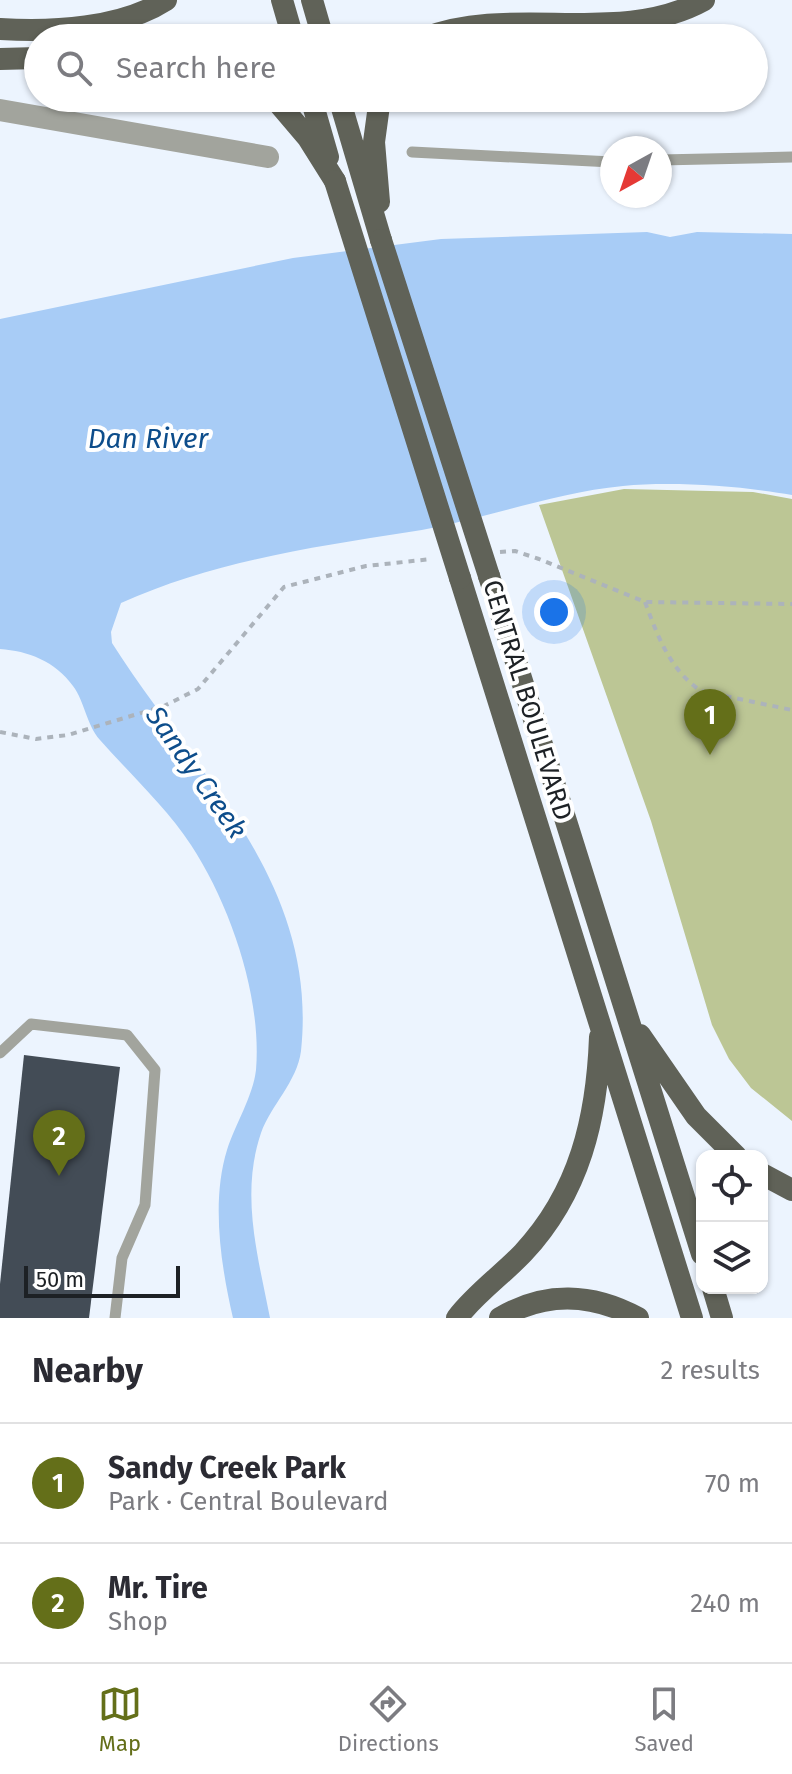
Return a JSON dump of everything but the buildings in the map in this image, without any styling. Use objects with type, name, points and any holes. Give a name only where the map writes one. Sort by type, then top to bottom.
[{"type":"main road","points":[[89,24],[138,14],[166,0]]},
{"type":"main road","points":[[282,0],[289,24]]},
{"type":"main road","points":[[312,0],[319,24]]},
{"type":"main road","points":[[539,24],[638,20],[688,9],[704,0]]},
{"type":"main road","points":[[0,29],[24,28]]},
{"type":"main road","points":[[0,59],[24,58]]},
{"type":"main road","points":[[286,112],[308,138],[335,181]]},
{"type":"main road","name":"CENTRAL BOULEVARD","points":[[315,112],[692,1318]]},
{"type":"main road","name":"CENTRAL BOULEVARD","points":[[343,112],[696,1235]]},
{"type":"main road","points":[[378,112],[374,142],[381,240]]},
{"type":"main road","points":[[626,1015],[696,1116],[730,1150]]},
{"type":"main road","points":[[457,1318],[523,1253],[564,1197],[590,1132],[598,1095],[601,1024]]},
{"type":"main road","points":[[768,1177],[792,1190]]},
{"type":"main road","points":[[715,1294],[722,1318]]},
{"type":"main road","points":[[500,1318],[539,1300],[569,1297],[599,1301],[638,1318]]},
{"type":"street","points":[[0,110],[268,157]]},
{"type":"lane","points":[[412,152],[600,161]]},
{"type":"lane","points":[[672,160],[792,157]]},
{"type":"lane","points":[[0,1053],[31,1024],[127,1035],[155,1070],[145,1205],[122,1258],[115,1318]]},
{"type":"path","points":[[645,602],[662,646],[692,685],[701,691],[792,710]]},
{"type":"path","points":[[0,732],[36,739],[91,729],[164,706]]},
{"type":"green space","points":[[624,489],[753,492],[792,499],[792,1121],[751,1088],[729,1059],[712,1025],[651,821],[539,505]]},
{"type":"water","name":"Dan River","points":[[647,232],[670,237],[697,232],[792,234],[792,495],[685,484],[596,490],[436,527],[227,566],[121,603],[111,632],[112,643],[244,832],[271,882],[291,934],[301,990],[299,1062],[261,1133],[252,1179],[253,1226],[270,1318],[233,1318],[222,1256],[220,1191],[227,1150],[256,1070],[257,1042],[249,983],[219,896],[206,869],[181,831],[100,740],[77,692],[66,677],[40,659],[0,649],[0,319],[293,258],[441,239]]},
{"type":"place","name":"Sandy Creek Park","points":[[710,755]]},
{"type":"place","name":"Mr. Tire","points":[[59,1176]]},
{"type":"water label","name":"Sandy Creek","points":[[197,772]]}]
